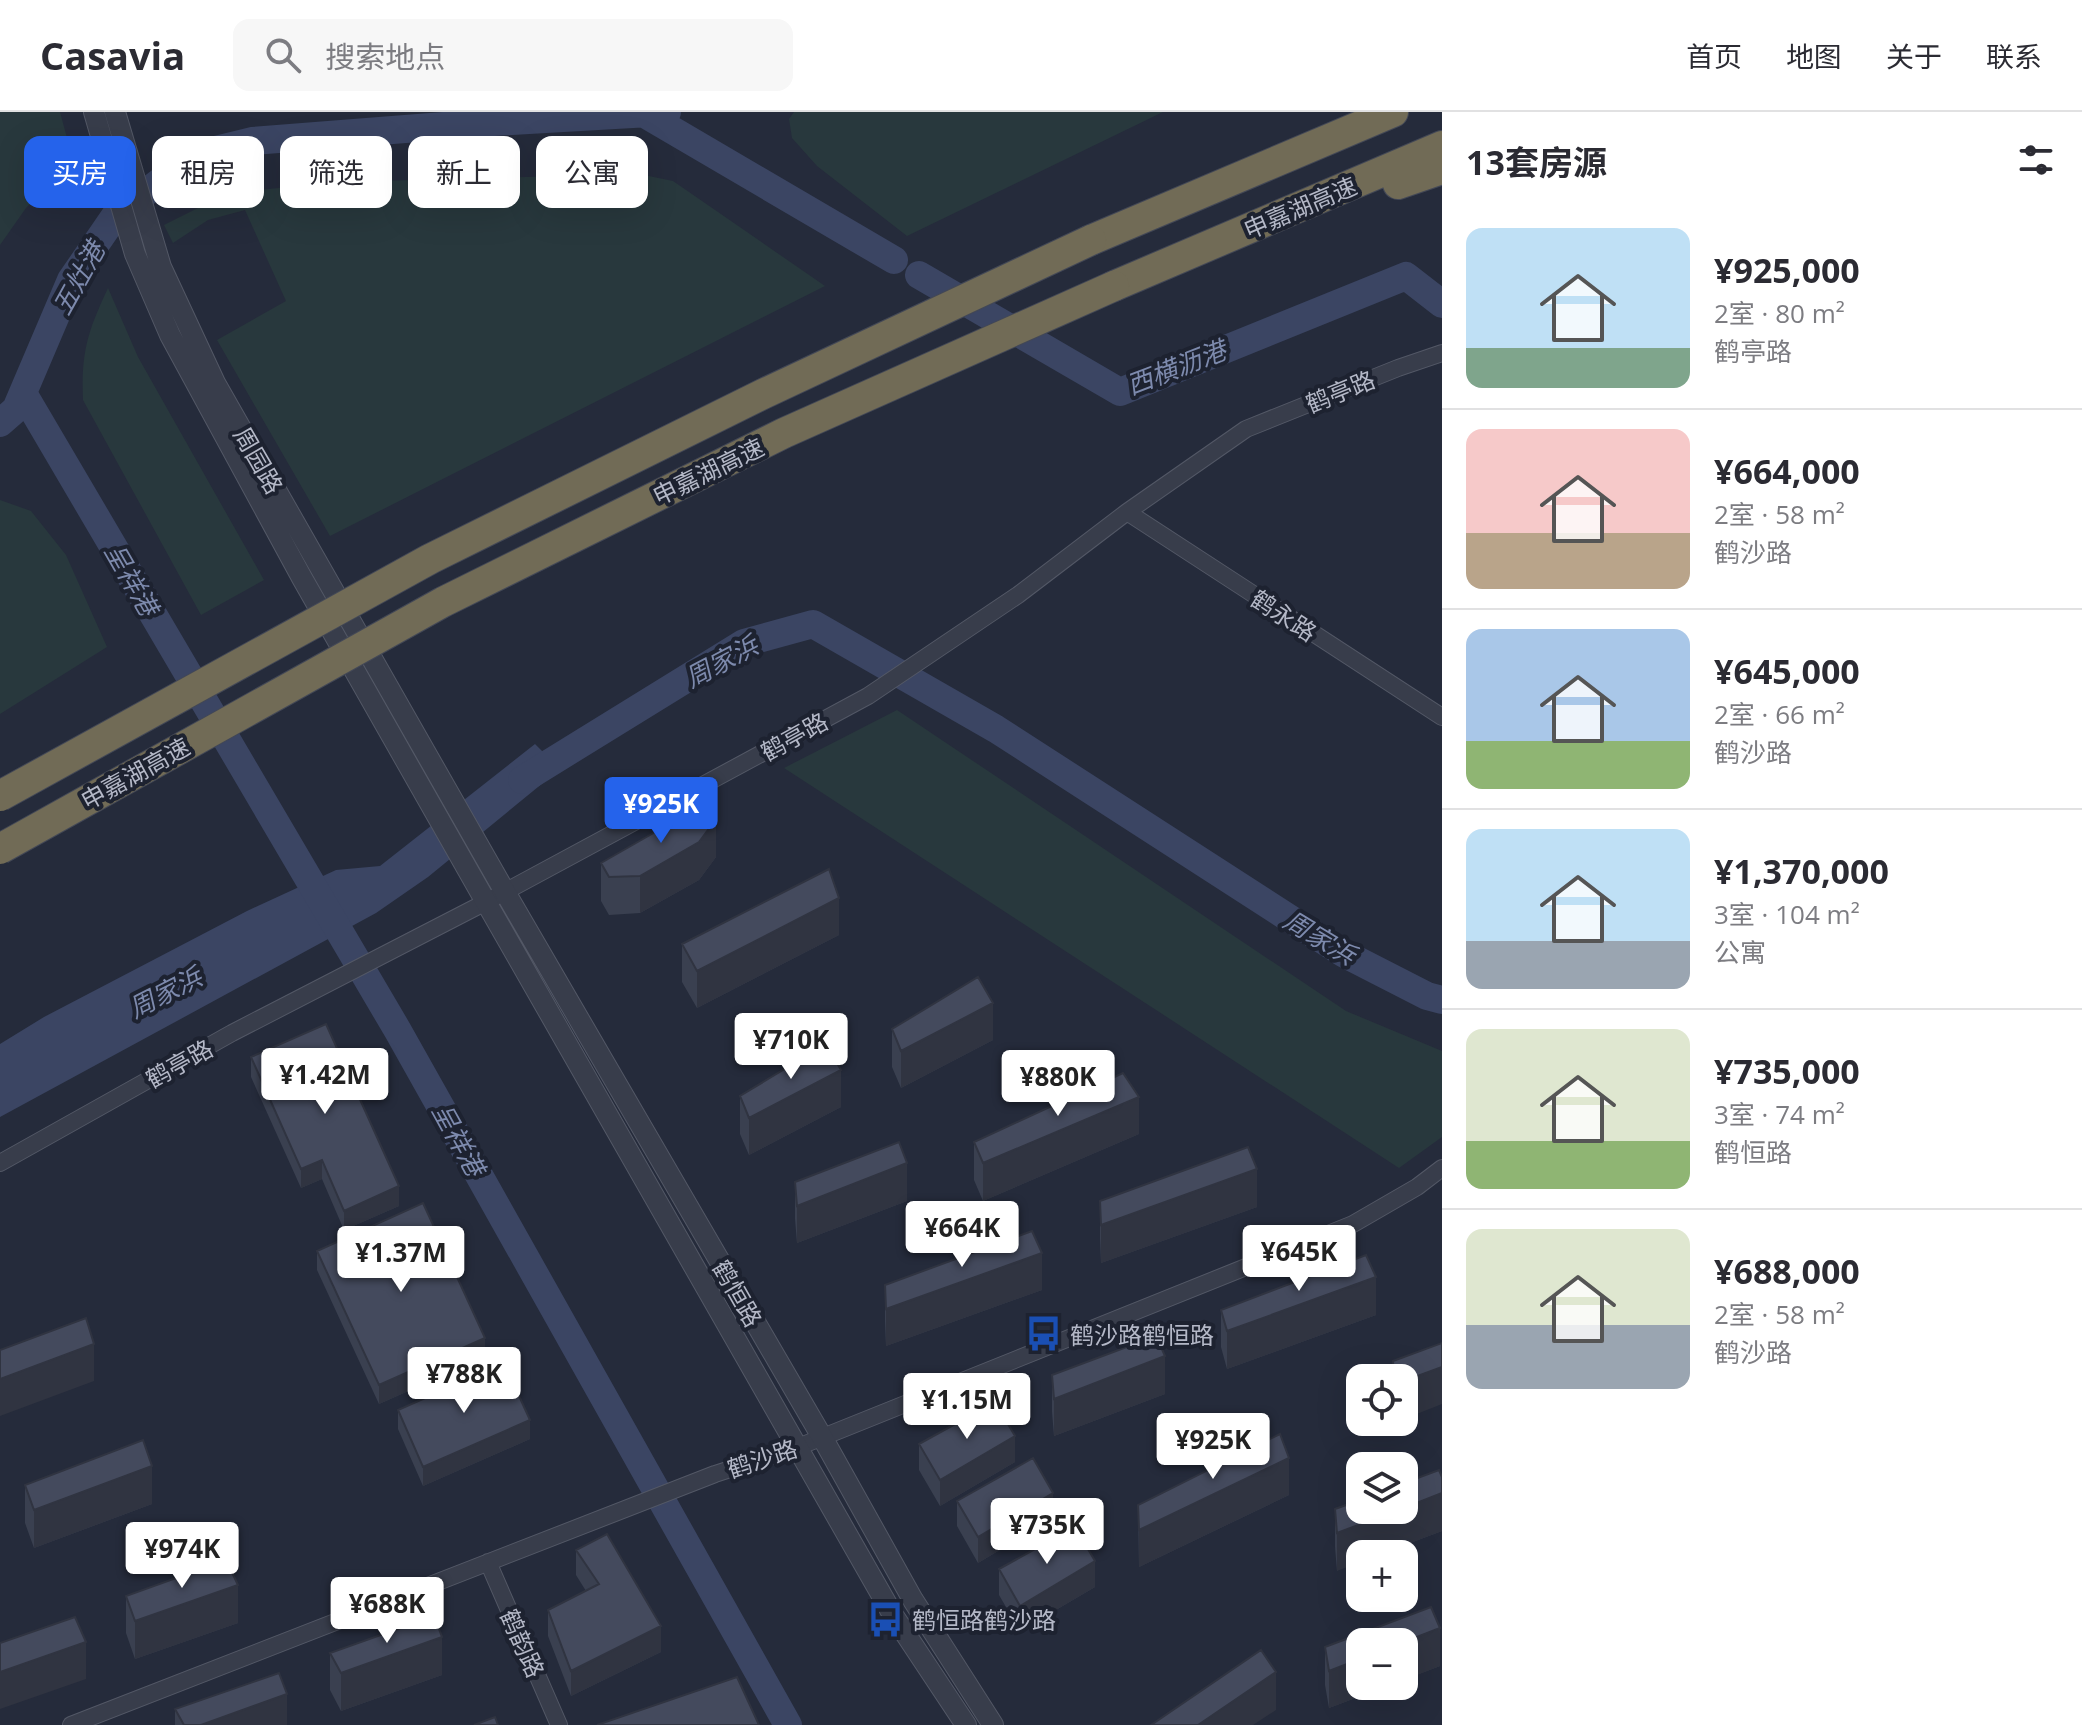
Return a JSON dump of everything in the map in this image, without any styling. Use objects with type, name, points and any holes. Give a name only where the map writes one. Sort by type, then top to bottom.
[{"type":"highway","points":[[1091,240],[1377,112]]},
{"type":"highway","name":"申嘉湖高速","points":[[0,796],[430,559],[763,394],[1091,240],[1393,112]]},
{"type":"highway","name":"申嘉湖高速","points":[[0,849],[443,602],[784,433],[1114,286],[1442,146]]},
{"type":"highway","points":[[1114,286],[1442,169]]},
{"type":"street","name":"周园路","points":[[94,112],[135,254],[170,335],[469,871]]},
{"type":"street","name":"周园路","points":[[115,112],[151,239],[177,305],[215,383],[487,859]]},
{"type":"street","name":"鹤亭路","points":[[0,1163],[232,1033],[505,892],[868,696],[1018,595],[1127,512],[1246,429],[1442,353]]},
{"type":"street","name":"鹤永路","points":[[1127,512],[1442,717]]},
{"type":"street","name":"鹤恒路","points":[[487,859],[913,1600],[993,1725]]},
{"type":"street","name":"鹤恒路","points":[[469,871],[893,1615],[966,1725]]},
{"type":"street","name":"鹤沙路","points":[[71,1725],[715,1474],[798,1447],[1353,1224],[1417,1187],[1442,1168]]},
{"type":"street","name":"鹤韵路","points":[[488,1562],[559,1725]]},
{"type":"shaded area","points":[[0,112],[60,112],[66,136],[24,136],[26,208],[0,245]]},
{"type":"shaded area","points":[[794,112],[1163,112],[907,236],[817,166],[792,138],[789,119]]},
{"type":"shaded area","points":[[648,176],[673,181],[825,286],[330,536],[217,340],[286,301],[245,210],[208,220],[173,243],[164,225],[198,208],[264,208],[264,189],[280,188],[280,208],[392,208],[392,181],[408,180],[408,208],[520,208],[520,177],[536,177],[536,208],[648,208]]},
{"type":"shaded area","points":[[108,288],[138,357],[264,580],[201,615],[83,400],[87,342]]},
{"type":"shaded area","points":[[0,500],[31,511],[66,555],[107,647],[0,714]]},
{"type":"shaded area","points":[[897,710],[1346,1011],[1442,1051],[1442,1137],[1399,1168],[784,768]]},
{"type":"water","points":[[535,744],[560,769],[428,877],[376,913],[0,1117],[0,1044],[44,1017],[247,911],[336,870],[380,866]]},
{"type":"building","points":[[706,803],[716,819],[699,842],[640,876],[609,877],[601,863]]},
{"type":"building","points":[[829,869],[839,898],[697,971],[682,944]]},
{"type":"building","points":[[978,977],[993,1003],[901,1051],[892,1029]]},
{"type":"building","points":[[326,1024],[399,1186],[344,1211],[322,1160],[301,1169],[251,1057]]},
{"type":"building","points":[[826,1044],[841,1070],[749,1118],[740,1096]]},
{"type":"building","points":[[1123,1073],[1139,1097],[983,1163],[974,1142]]},
{"type":"building","points":[[899,1142],[907,1163],[797,1206],[795,1182]]},
{"type":"building","points":[[1248,1147],[1257,1169],[1101,1225],[1100,1201]]},
{"type":"building","points":[[423,1203],[485,1338],[379,1385],[317,1251]]},
{"type":"building","points":[[1032,1231],[1042,1253],[886,1309],[885,1285]]},
{"type":"building","points":[[1366,1255],[1376,1277],[1227,1331],[1221,1310]]},
{"type":"building","points":[[86,1318],[94,1344],[0,1379],[0,1350]]},
{"type":"building","points":[[1156,1336],[1165,1356],[1054,1399],[1052,1375]]},
{"type":"building","points":[[1442,1343],[1442,1367],[1418,1376],[1418,1364],[1393,1364],[1393,1361]]},
{"type":"building","points":[[504,1363],[530,1420],[423,1467],[398,1410]]},
{"type":"building","points":[[995,1402],[1015,1436],[940,1480],[919,1444]]},
{"type":"building","points":[[1280,1434],[1289,1458],[1139,1530],[1138,1505]]},
{"type":"building","points":[[143,1440],[152,1466],[34,1510],[25,1485]]},
{"type":"building","points":[[1033,1458],[1053,1493],[978,1537],[957,1501]]},
{"type":"building","points":[[1439,1470],[1442,1493],[1418,1502],[1418,1478]]},
{"type":"building","points":[[1346,1505],[1346,1524],[1361,1524],[1337,1533],[1335,1509]]},
{"type":"building","points":[[1075,1527],[1095,1561],[1020,1606],[999,1569]]},
{"type":"building","points":[[607,1534],[661,1626],[571,1671],[548,1610],[599,1584],[576,1550]]},
{"type":"building","points":[[226,1560],[238,1585],[135,1621],[126,1596]]},
{"type":"building","points":[[1431,1607],[1440,1628],[1418,1637],[1418,1628],[1375,1628],[1418,1612]]},
{"type":"building","points":[[434,1616],[442,1637],[341,1673],[330,1653]]},
{"type":"building","points":[[75,1617],[86,1642],[0,1672],[0,1643]]},
{"type":"building","points":[[1346,1639],[1346,1664],[1329,1671],[1325,1647]]},
{"type":"building","points":[[1261,1650],[1276,1672],[1198,1725],[1151,1725]]},
{"type":"building","points":[[279,1673],[287,1694],[201,1725],[184,1725],[175,1709]]},
{"type":"building","points":[[737,1677],[759,1725],[597,1725]]},
{"type":"building","points":[[495,1717],[498,1725],[474,1725]]},
{"type":"waterway","name":"五灶港","points":[[0,423],[16,409],[71,280],[115,216],[166,177],[211,151],[252,141],[667,112]]},
{"type":"waterway","name":"西横沥港","points":[[643,113],[894,260]]},
{"type":"waterway","name":"西横沥港","points":[[919,275],[1120,392],[1406,276],[1442,304]]},
{"type":"waterway","name":"呈祥港","points":[[23,393],[398,1031],[788,1725]]},
{"type":"waterway","name":"周家浜","points":[[522,780],[744,643],[813,624],[996,729],[1343,953],[1427,996],[1442,1000]]},
{"type":"place","name":"鹤沙路鹤恒路","points":[[1044,1334]]},
{"type":"place","name":"鹤恒路鹤沙路","points":[[886,1619]]}]
